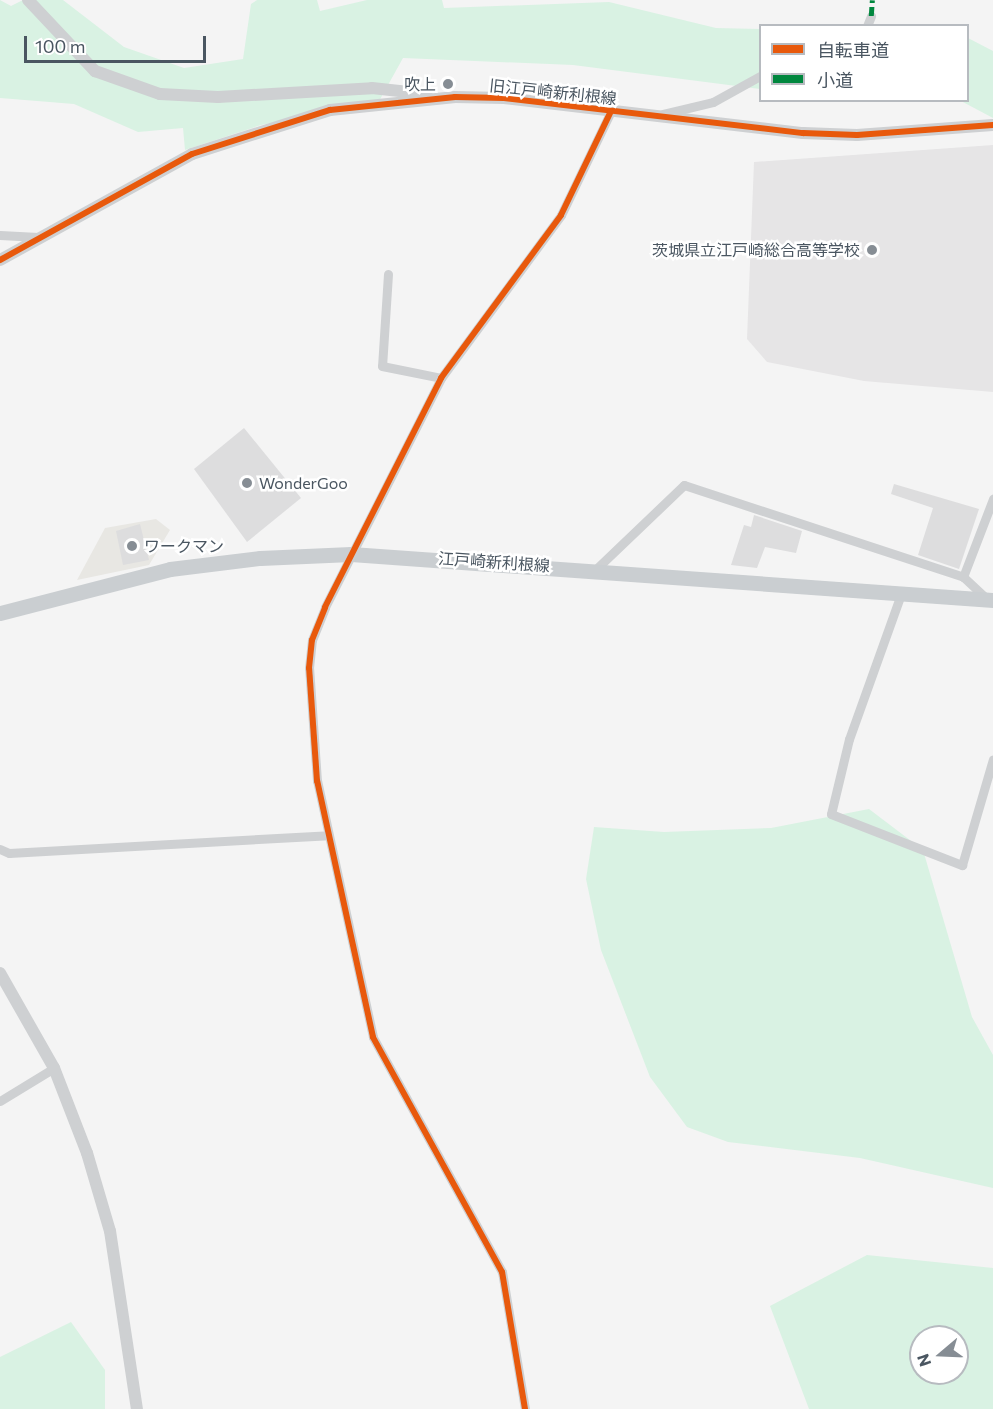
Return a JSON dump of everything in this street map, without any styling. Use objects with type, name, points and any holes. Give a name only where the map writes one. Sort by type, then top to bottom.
[{"type":"main road","name":"江戸崎新利根線","points":[[0,613],[171,569],[260,558],[351,554],[990,599]]},
{"type":"street","points":[[28,0],[95,71],[159,94],[218,97],[372,88],[454,97]]},
{"type":"street","points":[[651,117],[713,102],[759,77]]},
{"type":"street","name":"旧江戸崎新利根線","points":[[0,260],[150,174],[249,133],[330,110],[454,97],[857,135],[993,125]]},
{"type":"street","points":[[525,1409],[502,1272],[373,1036],[328,835],[311,736],[309,668],[312,640],[351,554],[441,378],[561,215],[611,111]]},
{"type":"street","points":[[0,235],[38,237]]},
{"type":"street","points":[[388,273],[382,366],[441,378]]},
{"type":"street","points":[[595,570],[684,485],[963,577],[990,599]]},
{"type":"street","points":[[963,577],[993,499]]},
{"type":"street","points":[[901,594],[849,739],[831,814],[962,865],[989,789],[993,759]]},
{"type":"street","points":[[0,849],[9,854],[328,835]]},
{"type":"street","points":[[0,973],[54,1068],[87,1153],[110,1231],[137,1409]]},
{"type":"street","points":[[0,1101],[54,1068]]},
{"type":"shaded area","name":"茨城県立江戸崎総合高等学校","points":[[993,145],[993,392],[864,381],[767,362],[747,339],[754,162]]},
{"type":"shaded area","points":[[156,519],[170,530],[149,565],[77,580],[105,528]]},
{"type":"green space","points":[[0,0],[11,6],[23,0],[63,0],[124,47],[184,68],[243,59],[251,4],[257,0],[317,0],[320,11],[367,0],[442,0],[444,8],[609,2],[716,28],[759,29],[759,89],[573,65],[403,58],[378,103],[261,125],[185,150],[183,128],[138,132],[74,104],[0,98]]},
{"type":"green space","points":[[969,39],[993,51],[993,118],[963,102],[969,102]]},
{"type":"green space","points":[[869,809],[923,850],[972,1017],[993,1055],[993,1188],[860,1158],[728,1142],[687,1127],[650,1077],[601,950],[586,879],[594,827],[664,832],[771,828]]},
{"type":"green space","points":[[867,1255],[993,1268],[993,1409],[809,1409],[770,1306]]},
{"type":"green space","points":[[71,1322],[105,1370],[105,1409],[0,1409],[0,1357]]},
{"type":"building","name":"WonderGoo","points":[[244,428],[301,498],[247,542],[194,469]]},
{"type":"building","points":[[894,484],[979,509],[959,569],[918,555],[933,508],[891,494]]},
{"type":"building","points":[[754,515],[802,531],[796,553],[765,547],[757,568],[731,565],[744,525],[751,527]]},
{"type":"building","name":"ワークマン","points":[[140,524],[149,560],[123,565],[116,531]]},
{"type":"marked path","points":[[871,16],[872,0]]},
{"type":"cycle path","points":[[0,260],[192,154],[330,110],[455,97],[504,98],[803,133],[857,135],[993,125]]},
{"type":"cycle path","points":[[525,1409],[502,1272],[373,1037],[317,781],[309,668],[312,640],[325,607],[441,378],[561,215],[611,111]]},
{"type":"place","name":"吹上","points":[[448,84]]},
{"type":"place","name":"茨城県立江戸崎総合高等学校","points":[[872,250]]},
{"type":"place","name":"WonderGoo","points":[[247,483]]},
{"type":"place","name":"ワークマン","points":[[132,546]]}]
